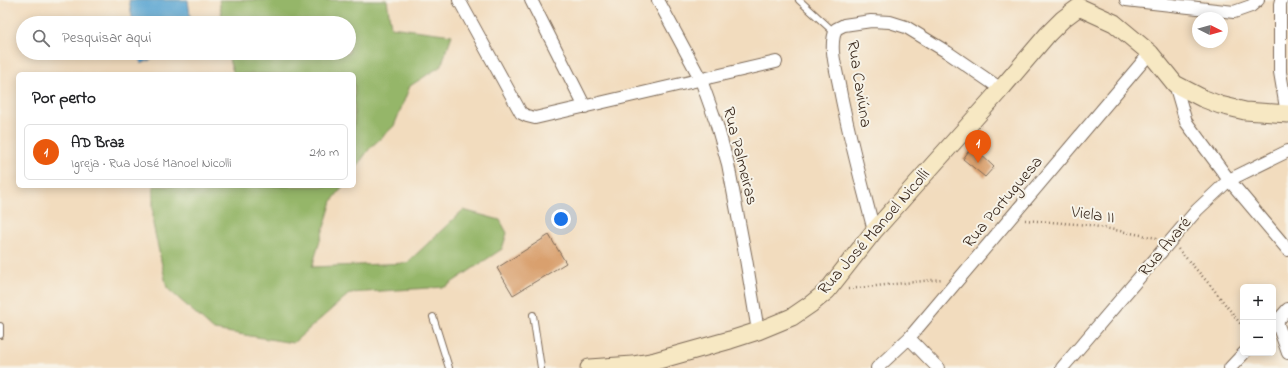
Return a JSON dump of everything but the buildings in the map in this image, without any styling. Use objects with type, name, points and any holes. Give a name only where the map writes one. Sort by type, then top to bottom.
[{"type":"main road","points":[[1075,4],[1114,23],[1150,54],[1175,84],[1220,106],[1245,111],[1287,114]]},
{"type":"main road","name":"Rua José Manoel Nicolli","points":[[589,368],[633,365],[758,331],[792,317],[811,304],[827,291],[874,231],[1075,4]]},
{"type":"street","points":[[459,0],[521,112],[527,116],[535,118],[776,62]]},
{"type":"street","points":[[531,0],[585,106]]},
{"type":"street","name":"Rua Palmeiras","points":[[658,0],[701,80],[716,122],[728,164],[758,331]]},
{"type":"street","points":[[1126,0],[1234,12],[1252,6],[1258,0]]},
{"type":"street","points":[[1281,0],[1280,72],[1287,114]]},
{"type":"street","name":"Rua Caviúna","points":[[874,231],[849,137],[833,54],[835,33],[839,27],[871,21],[890,22],[906,26],[1001,89]]},
{"type":"street","name":"Rua Portuguesa","points":[[877,368],[909,338],[1150,54]]},
{"type":"street","points":[[1175,84],[1186,122],[1229,180],[1288,250]]},
{"type":"street","name":"Rua Avaré","points":[[1062,368],[1197,210],[1229,180],[1288,151]]},
{"type":"street","points":[[1276,323],[1288,309]]},
{"type":"street","points":[[1276,326],[1288,353]]},
{"type":"street","points":[[909,338],[938,368]]},
{"type":"street","points":[[1230,368],[1241,356]]},
{"type":"lane","points":[[799,0],[835,33]]},
{"type":"lane","points":[[533,315],[541,368]]},
{"type":"lane","points":[[433,317],[449,368]]},
{"type":"lane","points":[[0,326],[0,335]]},
{"type":"path","name":"Viela II","points":[[1010,219],[1089,225],[1171,241]]},
{"type":"path","points":[[1171,241],[1240,323]]},
{"type":"path","points":[[827,291],[961,277]]},
{"type":"green space","points":[[219,0],[387,0],[391,27],[452,35],[441,66],[410,86],[394,126],[370,148],[356,167],[356,72],[233,72],[229,60],[356,60],[356,16],[222,16]]},
{"type":"green space","points":[[153,188],[342,188],[332,201],[312,267],[407,263],[463,210],[500,220],[507,233],[502,249],[445,287],[350,293],[293,343],[214,330],[167,288],[153,224]]},
{"type":"water","points":[[129,0],[188,0],[190,16],[132,16]]},
{"type":"water","points":[[140,60],[150,60],[141,64]]},
{"type":"place","name":"AD Braz","points":[[978,163]]}]
